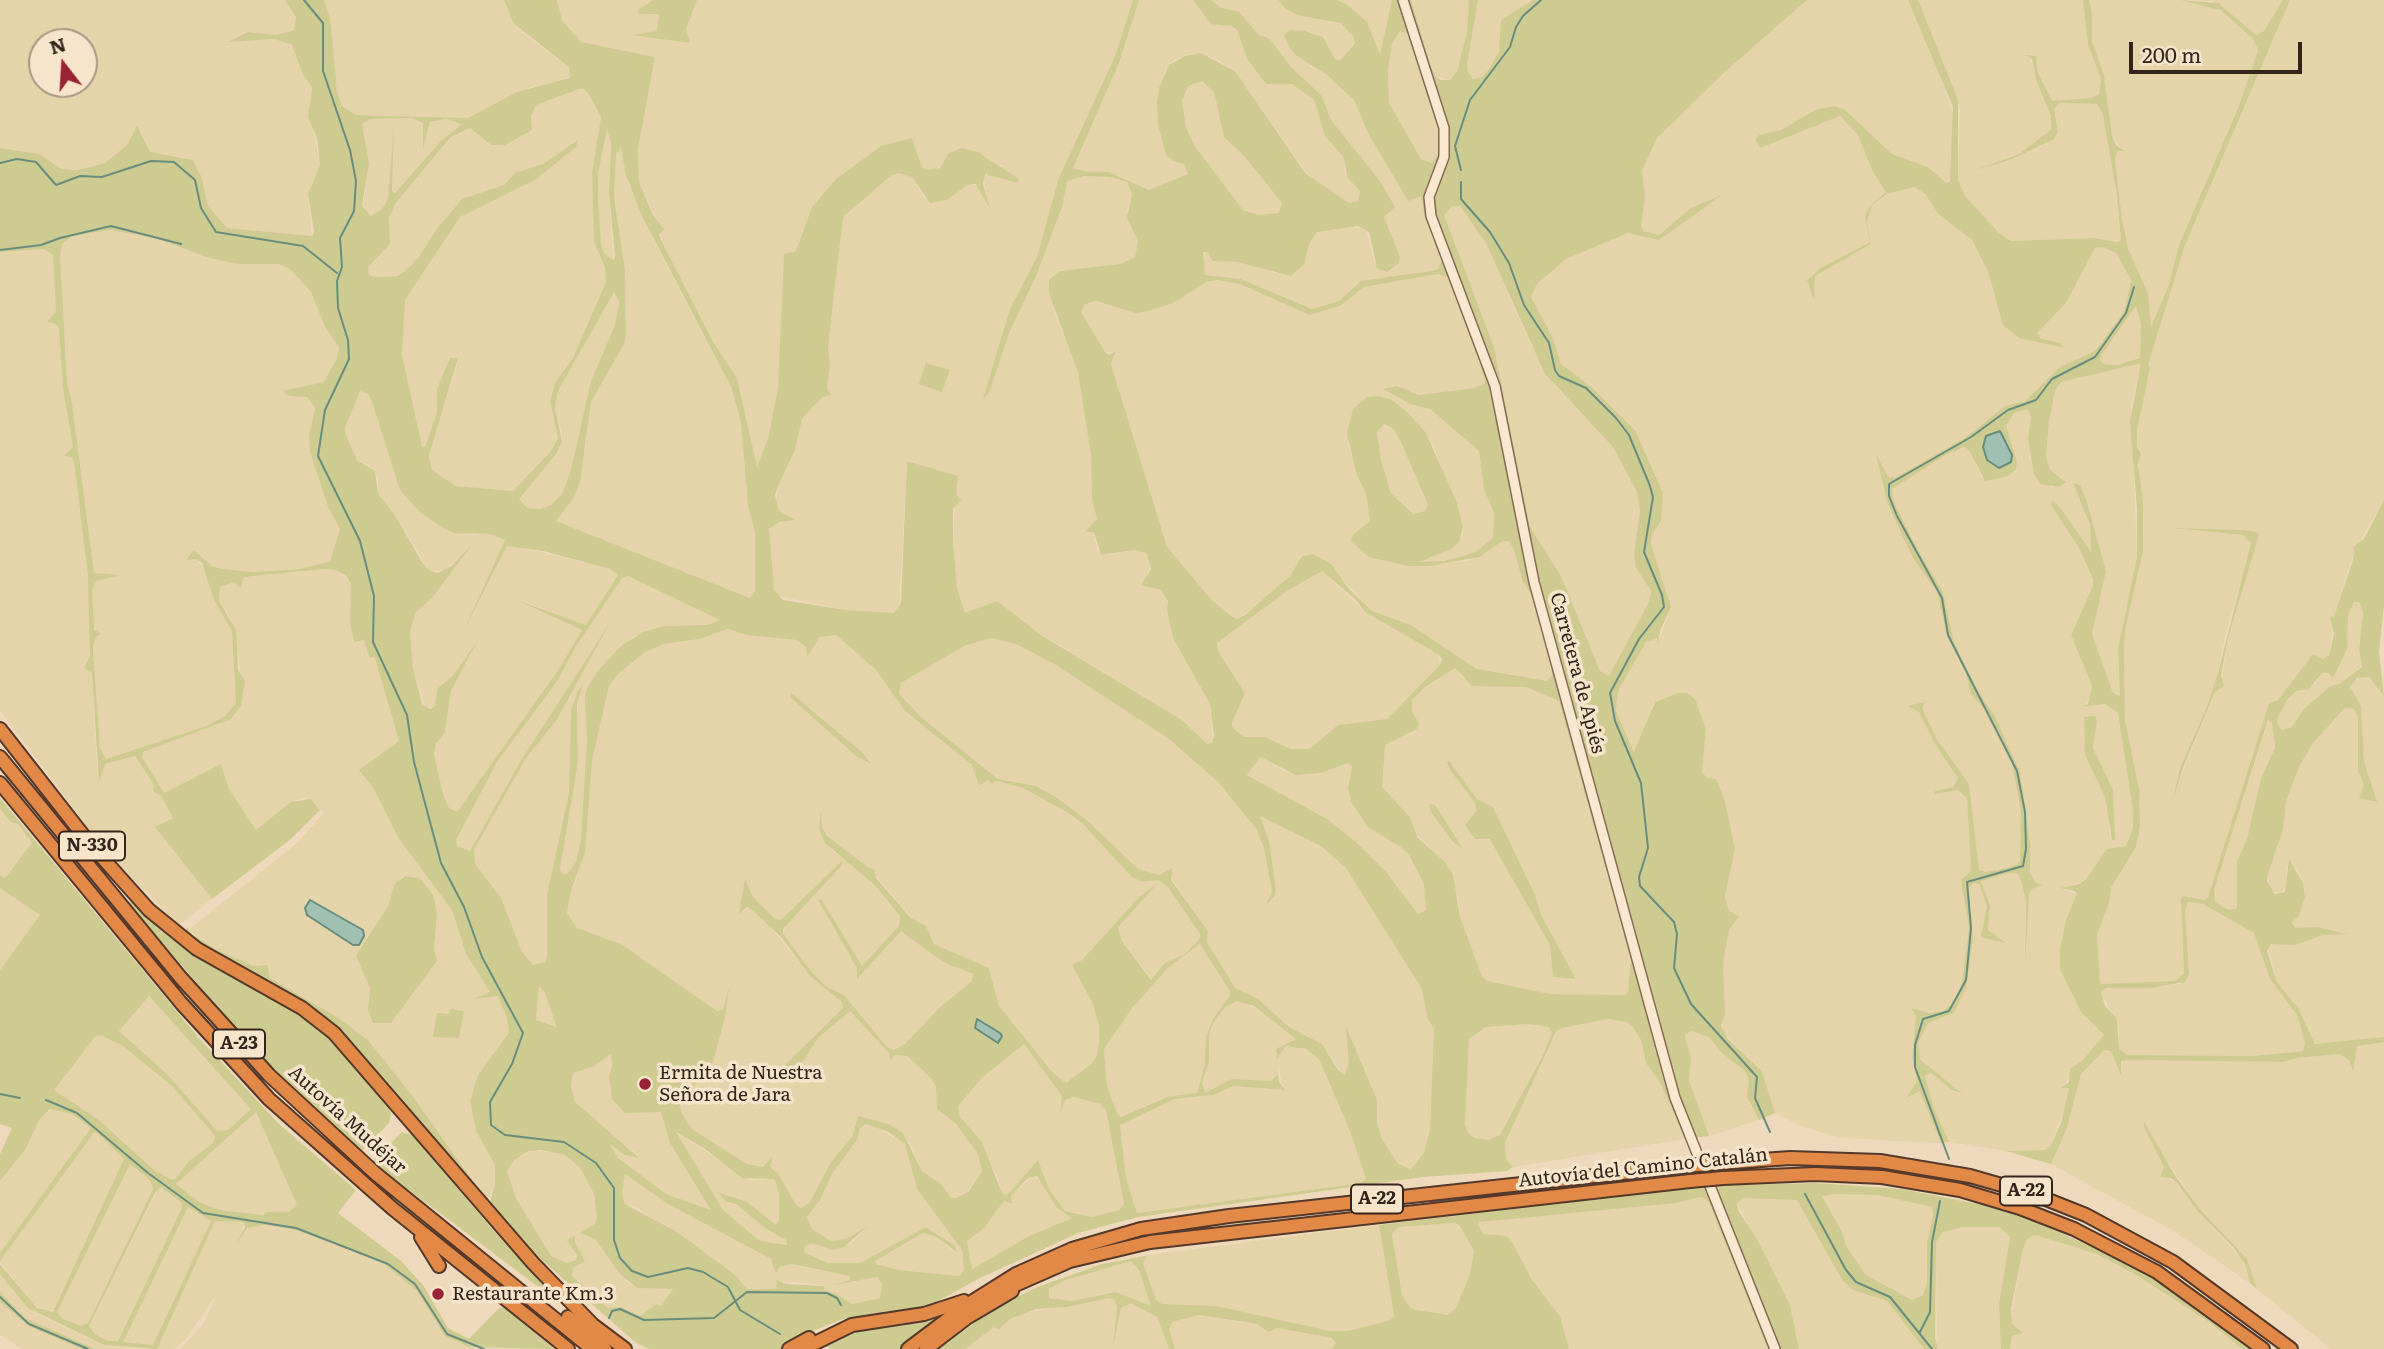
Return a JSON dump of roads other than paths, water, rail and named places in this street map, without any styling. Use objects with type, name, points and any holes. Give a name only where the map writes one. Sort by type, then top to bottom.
[{"type":"highway","name":"N-330","points":[[0,729],[90,844],[149,910],[197,949],[283,997],[334,1033],[480,1205],[593,1325],[625,1349]]},
{"type":"highway","name":"Autovía Mudéjar","points":[[0,757],[188,986],[269,1075],[376,1174],[593,1349]]},
{"type":"highway","name":"Autovía Mudéjar","points":[[0,783],[153,970],[230,1058],[295,1124],[373,1192],[568,1349]]},
{"type":"highway","name":"Autovía del Camino Catalán","points":[[991,1293],[1035,1264],[1072,1249],[1141,1229],[1192,1221],[1720,1163],[1790,1158],[1880,1161],[1960,1174],[2033,1194],[2087,1215],[2173,1262],[2291,1349]]},
{"type":"highway","name":"Autovía del Camino Catalán","points":[[991,1293],[1047,1269],[1094,1254],[1196,1235],[1689,1181],[1815,1174],[1882,1177],[1959,1190],[2074,1228],[2133,1258],[2183,1290],[2263,1349]]},
{"type":"highway","points":[[373,1192],[378,1203],[426,1242],[439,1266]]},
{"type":"highway","points":[[924,1348],[989,1303],[1046,1275],[1105,1256],[1196,1235]]},
{"type":"highway","points":[[540,1270],[606,1326],[638,1349]]},
{"type":"highway","points":[[524,1291],[534,1293],[575,1322],[605,1349]]},
{"type":"highway","points":[[924,1348],[958,1317],[991,1293]]},
{"type":"highway","points":[[789,1349],[826,1331],[937,1311],[991,1293]]},
{"type":"highway","points":[[908,1349],[991,1293]]},
{"type":"highway","points":[[499,1302],[518,1313],[524,1312]]},
{"type":"highway","points":[[803,1349],[852,1325]]},
{"type":"street","name":"Carretera de Apiés","points":[[1403,0],[1444,128],[1444,157],[1429,197],[1431,216],[1495,386],[1534,582],[1675,1098],[1774,1349]]},
{"type":"waterway","points":[[304,0],[323,23],[323,71],[350,150],[356,181],[354,211],[340,238],[342,267],[337,281],[338,308],[348,340],[349,359],[325,410],[318,456],[360,541],[374,596],[373,642],[407,715],[414,762],[441,863],[464,907],[482,957],[523,1033],[512,1064],[490,1102],[491,1125],[505,1135],[564,1142],[596,1163],[614,1188],[614,1240],[620,1258],[632,1271],[648,1277],[688,1268],[703,1272],[728,1287],[740,1310],[780,1334]]},
{"type":"waterway","points":[[1461,170],[1455,146],[1470,100],[1510,47],[1516,27],[1523,16],[1541,0]]},
{"type":"waterway","points":[[0,163],[17,159],[36,162],[56,185],[80,176],[102,177],[151,161],[174,162],[195,180],[201,208],[216,232],[303,246],[337,273]]},
{"type":"waterway","points":[[1461,182],[1461,199],[1490,232],[1509,263],[1524,305],[1549,343],[1555,370],[1559,376],[1586,388],[1616,418],[1629,435],[1650,486],[1653,497],[1644,552],[1662,595],[1664,607],[1639,639],[1610,693],[1615,721],[1641,783],[1648,848],[1639,877],[1640,886],[1674,922],[1677,934],[1674,968],[1691,1004],[1757,1077],[1755,1098],[1770,1132]]},
{"type":"waterway","points":[[0,250],[41,245],[111,226],[181,244]]},
{"type":"waterway","points":[[1949,1159],[1915,1067],[1915,1045],[1923,1019],[1949,1011],[1966,980],[1971,928],[1967,882],[2023,866],[2026,849],[2025,812],[2017,771],[1948,635],[1942,598],[1897,516],[1889,496],[1889,484],[1971,437],[2008,410],[2036,400],[2052,379],[2095,357],[2126,313],[2134,287]]},
{"type":"waterway","points":[[0,1094],[20,1098]]},
{"type":"waterway","points":[[46,1100],[77,1113],[148,1173],[203,1213],[296,1228],[388,1264],[415,1284],[447,1334],[484,1349]]},
{"type":"waterway","points":[[1805,1194],[1846,1270],[1856,1282],[1890,1297],[1932,1349]]},
{"type":"waterway","points":[[1920,1332],[1930,1312],[1932,1242],[1940,1201]]},
{"type":"waterway","points":[[609,1318],[612,1311],[620,1309],[644,1320],[714,1318],[747,1292],[827,1293],[837,1298],[841,1305]]},
{"type":"waterway","points":[[0,1297],[29,1324],[88,1349]]},
{"type":"place","name":"Ermita de Nuestra Señora de Jara","points":[[645,1084]]},
{"type":"place","name":"Restaurante Km.3","points":[[438,1294]]}]
